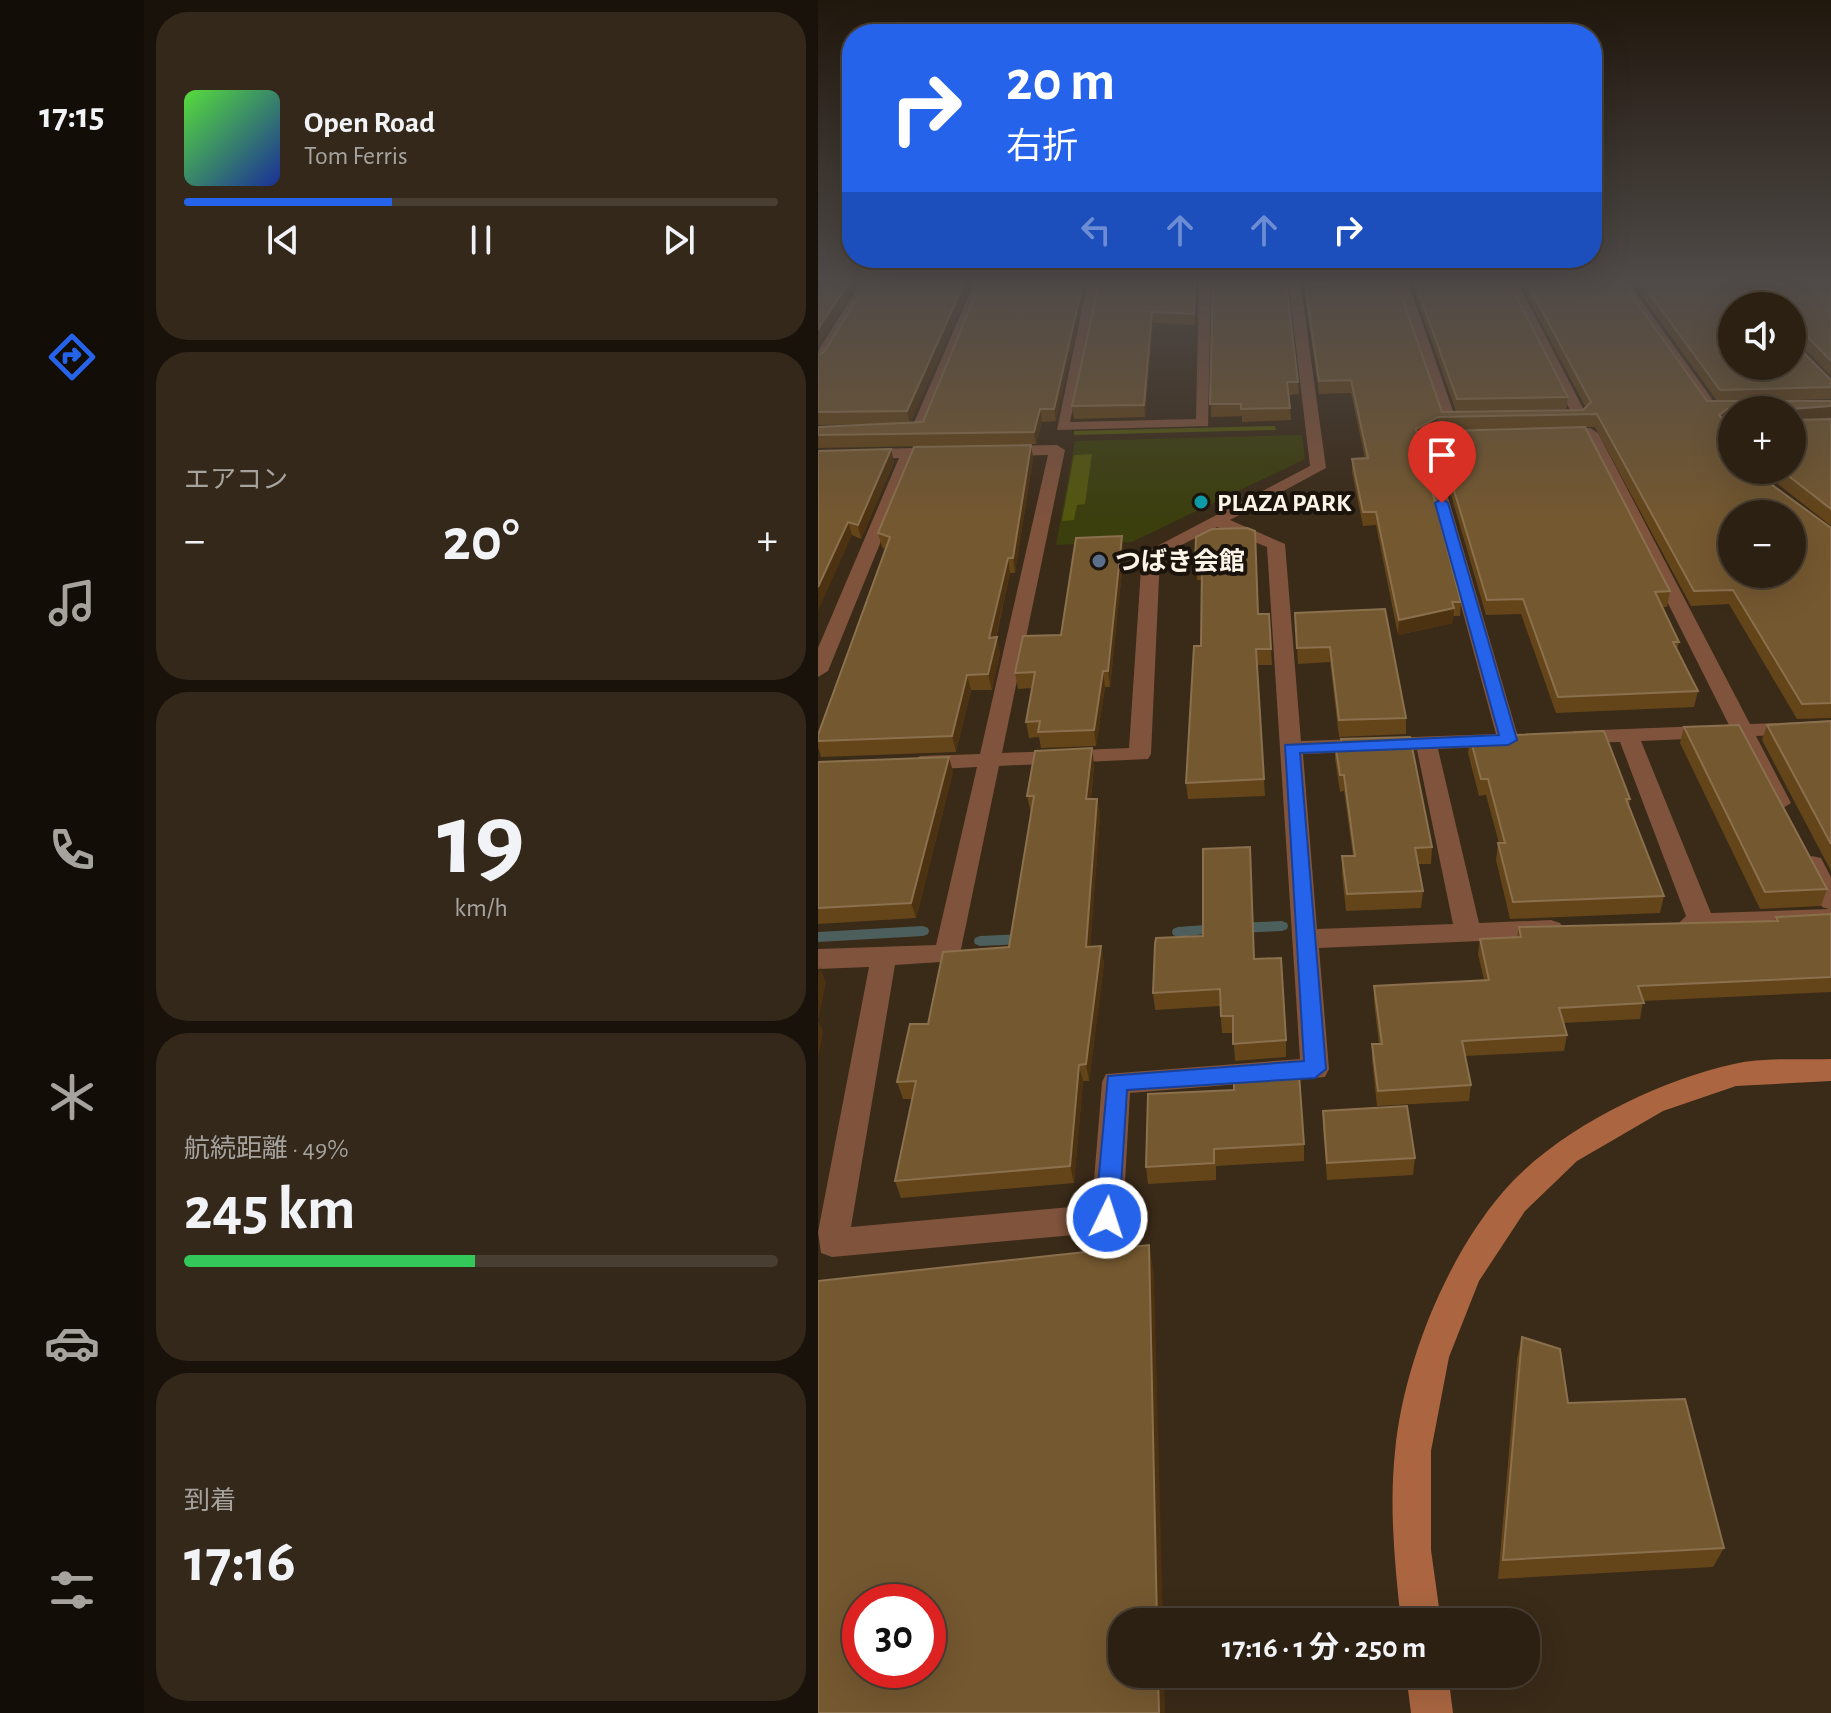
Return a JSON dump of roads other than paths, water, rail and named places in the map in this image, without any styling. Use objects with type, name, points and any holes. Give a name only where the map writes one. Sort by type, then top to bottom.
[{"type":"street","points":[[875,432],[918,431],[948,359]]},
{"type":"street","points":[[1077,359],[1062,427],[1203,423],[1204,359]]},
{"type":"street","points":[[896,764],[1140,754],[1151,554],[1318,468],[1307,359]]},
{"type":"street","points":[[1425,359],[1448,419],[1492,418]]},
{"type":"street","points":[[1551,359],[1580,416],[1540,426],[1590,433],[1787,816]]},
{"type":"street","points":[[1677,359],[1712,409]]},
{"type":"street","points":[[1291,748],[1516,740],[1425,444],[1437,438],[1483,436]]},
{"type":"street","points":[[818,959],[947,954],[1057,450],[983,451]]},
{"type":"street","points":[[818,456],[953,452]]},
{"type":"street","points":[[818,671],[909,453]]},
{"type":"street","points":[[884,956],[832,1243],[1107,1218],[1116,1082],[1315,1069],[1276,544],[1216,520]]},
{"type":"street","points":[[1553,738],[1831,727]]},
{"type":"street","points":[[1628,735],[1702,923]]},
{"type":"street","points":[[1426,743],[1468,932]]},
{"type":"street","points":[[1802,844],[1831,901]]},
{"type":"street","points":[[1671,924],[1831,918]]},
{"type":"street","points":[[1306,939],[1577,928]]},
{"type":"street","points":[[1419,1608],[1412,1550],[1413,1451],[1432,1357],[1466,1273],[1514,1201],[1566,1152],[1653,1103],[1735,1075],[1831,1070]]},
{"type":"street","points":[[1429,1688],[1432,1713]]},
{"type":"waterway","points":[[1237,928],[1282,926]]},
{"type":"waterway","points":[[1178,932],[1219,929]]},
{"type":"waterway","points":[[818,937],[923,931]]},
{"type":"waterway","points":[[980,941],[1026,939]]},
{"type":"place","name":"PLAZA PARK","points":[[1201,502]]},
{"type":"place","name":"つばき会館","points":[[1099,561]]}]
